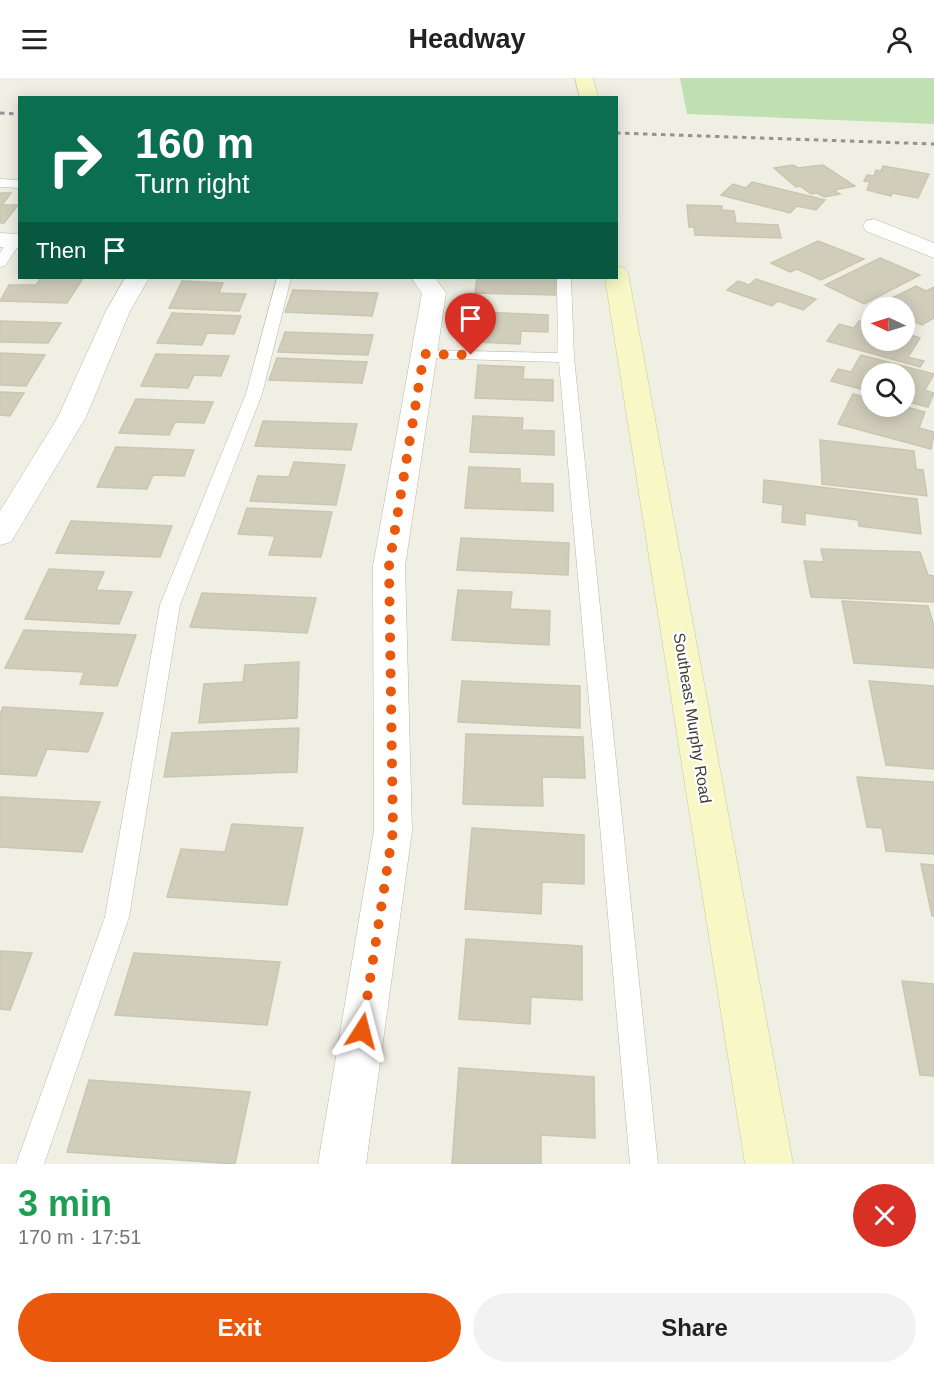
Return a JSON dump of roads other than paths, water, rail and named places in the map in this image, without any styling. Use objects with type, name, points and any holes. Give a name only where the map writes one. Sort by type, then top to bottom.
[{"type":"main road","points":[[584,78],[589,96]]},
{"type":"main road","name":"Southeast Murphy Road","points":[[617,279],[769,1164]]},
{"type":"street","points":[[874,226],[934,251]]},
{"type":"street","points":[[0,535],[72,417],[118,311],[136,279]]},
{"type":"street","points":[[342,1164],[393,831],[389,566],[424,354],[429,285]]},
{"type":"lane","points":[[0,183],[18,184]]},
{"type":"lane","points":[[0,263],[11,240]]},
{"type":"lane","points":[[30,1164],[117,917],[171,605],[254,394],[284,279]]},
{"type":"lane","points":[[564,279],[566,358],[644,1164]]},
{"type":"lane","points":[[424,354],[566,358]]},
{"type":"railway","points":[[0,113],[18,114]]},
{"type":"railway","points":[[618,133],[934,144]]}]
